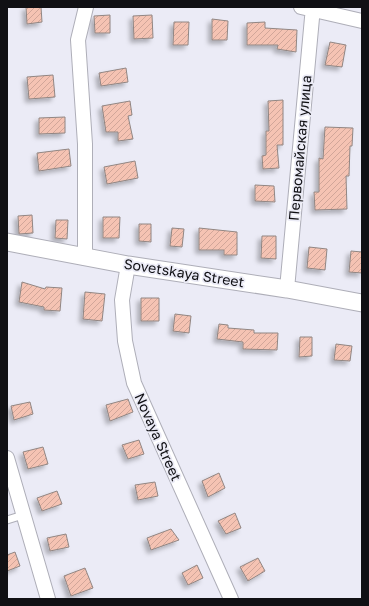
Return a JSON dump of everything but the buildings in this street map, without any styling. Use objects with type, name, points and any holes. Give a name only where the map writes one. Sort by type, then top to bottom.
[{"type":"street","points":[[85,258],[85,144],[78,40],[86,7]]},
{"type":"street","points":[[309,8],[362,21]]},
{"type":"street","name":"Первомайская улица","points":[[287,289],[309,8]]},
{"type":"street","name":"Sovetskaya Street","points":[[7,242],[85,258],[362,302]]},
{"type":"street","name":"Novaya Street","points":[[128,265],[122,300],[125,341],[134,383],[231,599]]},
{"type":"street","points":[[7,458],[48,599]]},
{"type":"lane","points":[[7,520],[23,515]]}]
